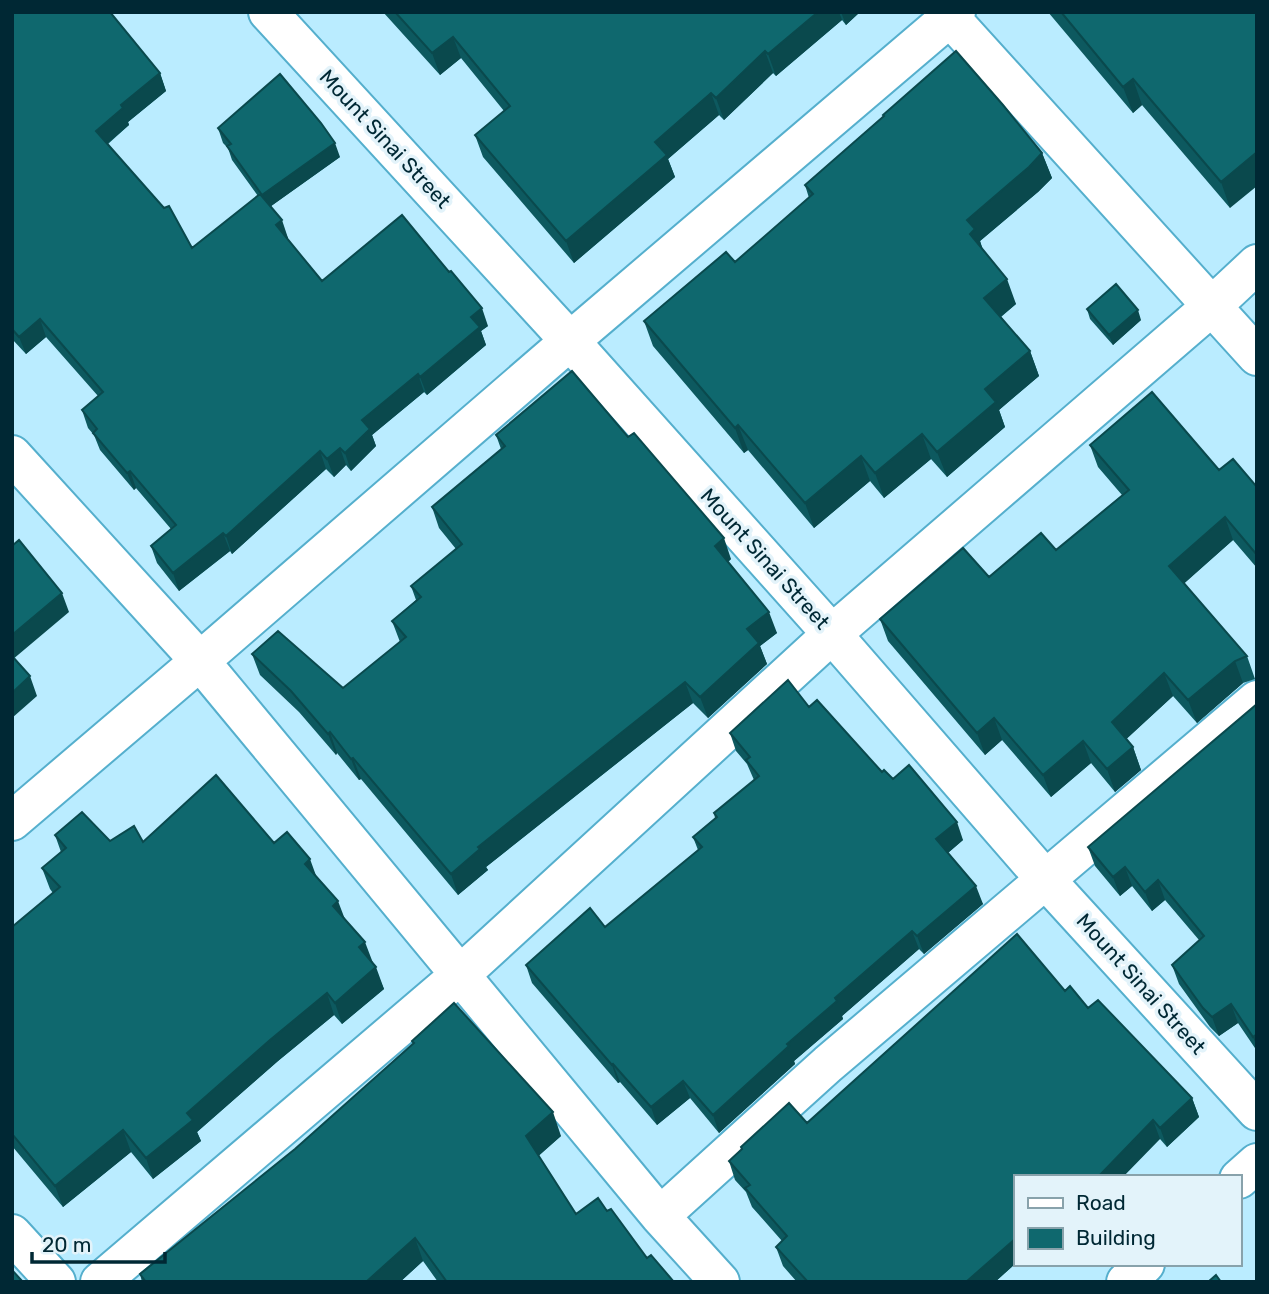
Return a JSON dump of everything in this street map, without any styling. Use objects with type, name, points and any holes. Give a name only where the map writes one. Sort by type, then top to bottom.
[{"type":"street","name":"Mount Sinai Street","points":[[268,12],[570,341],[832,634],[1045,879],[1257,1111]]},
{"type":"street","points":[[12,821],[950,14],[1257,355]]},
{"type":"street","points":[[100,1282],[460,975],[832,634],[1212,306],[1257,264]]},
{"type":"street","points":[[12,455],[200,661],[660,1216],[720,1282]]},
{"type":"street","points":[[660,1216],[828,1064],[1257,700]]},
{"type":"street","points":[[1241,1177],[1257,1163]]},
{"type":"street","points":[[12,1234],[56,1282]]},
{"type":"street","points":[[1126,1282],[1143,1266]]},
{"type":"building","points":[[12,12],[110,12],[160,73],[121,105],[123,108],[96,131],[164,208],[169,206],[192,248],[260,194],[282,220],[276,225],[322,281],[402,215],[482,308],[471,317],[480,327],[420,377],[418,374],[362,420],[370,429],[345,453],[340,448],[327,459],[320,451],[226,536],[223,533],[173,573],[151,546],[176,525],[93,433],[97,429],[82,410],[103,392],[40,319],[19,337],[12,329]]},
{"type":"building","points":[[395,12],[818,12],[768,54],[765,51],[716,98],[711,93],[655,142],[667,155],[566,241],[475,135],[510,106],[453,37],[432,53]]},
{"type":"building","points":[[1061,12],[1257,12],[1257,152],[1221,182],[1133,79],[1123,87]]},
{"type":"building","points":[[956,51],[1042,153],[967,220],[975,229],[970,234],[1007,279],[984,298],[1030,351],[985,389],[996,402],[937,452],[922,434],[875,473],[861,456],[805,503],[738,425],[735,428],[644,321],[726,252],[735,262],[813,194],[805,185]]},
{"type":"building","points":[[280,74],[335,143],[262,195],[227,146],[231,144],[218,128]]},
{"type":"building","points":[[1116,284],[1138,310],[1109,335],[1087,309]]},
{"type":"building","points":[[572,371],[628,437],[634,433],[724,538],[715,546],[769,612],[747,629],[759,643],[700,697],[685,682],[478,847],[480,849],[451,874],[330,732],[328,734],[291,691],[252,654],[278,631],[343,688],[406,637],[392,621],[421,597],[411,586],[462,544],[432,507],[505,446],[496,435]]},
{"type":"building","points":[[1152,392],[1219,470],[1233,459],[1257,487],[1257,555],[1225,517],[1169,566],[1247,656],[1235,661],[1188,700],[1164,673],[1112,722],[1133,747],[1107,769],[1083,741],[1043,775],[994,718],[977,733],[880,619],[963,548],[989,577],[1041,533],[1056,550],[1129,490],[1090,445]]},
{"type":"building","points":[[19,540],[62,593],[12,635],[12,546]]},
{"type":"building","points":[[12,656],[30,676],[12,693]]},
{"type":"building","points":[[788,680],[809,707],[817,700],[882,772],[884,770],[893,779],[909,765],[957,822],[936,839],[976,886],[917,936],[912,931],[835,998],[837,1001],[787,1044],[789,1046],[713,1115],[683,1081],[651,1107],[526,965],[590,908],[605,927],[702,847],[693,837],[717,817],[714,813],[759,776],[746,760],[750,757],[730,733]]},
{"type":"building","points":[[1257,704],[1257,1034],[1253,1037],[1231,1004],[1212,1017],[1172,965],[1204,936],[1158,880],[1145,892],[1125,867],[1113,877],[1088,847]]},
{"type":"building","points":[[216,775],[274,843],[287,832],[310,859],[305,864],[338,901],[333,906],[365,942],[359,947],[376,967],[335,1003],[327,993],[270,1040],[187,1113],[193,1120],[146,1158],[123,1130],[55,1186],[12,1134],[12,927],[60,887],[42,868],[66,848],[55,835],[82,812],[110,841],[134,826],[143,842]]},
{"type":"building","points":[[1017,934],[1065,991],[1070,986],[1088,1008],[1098,1000],[1192,1098],[1160,1128],[1153,1120],[1100,1175],[1014,1175],[1014,1240],[966,1282],[808,1282],[776,1247],[787,1236],[745,1188],[750,1185],[729,1161],[789,1103],[807,1123]]},
{"type":"building","points":[[454,1003],[553,1112],[526,1136],[576,1214],[598,1198],[607,1211],[611,1209],[647,1258],[651,1255],[674,1282],[447,1282],[415,1238],[366,1282],[146,1282],[140,1274],[295,1149],[414,1043],[412,1041]]},
{"type":"building","points":[[12,1270],[23,1282],[12,1282]]},
{"type":"building","points":[[1216,1275],[1221,1282],[1208,1282]]}]
